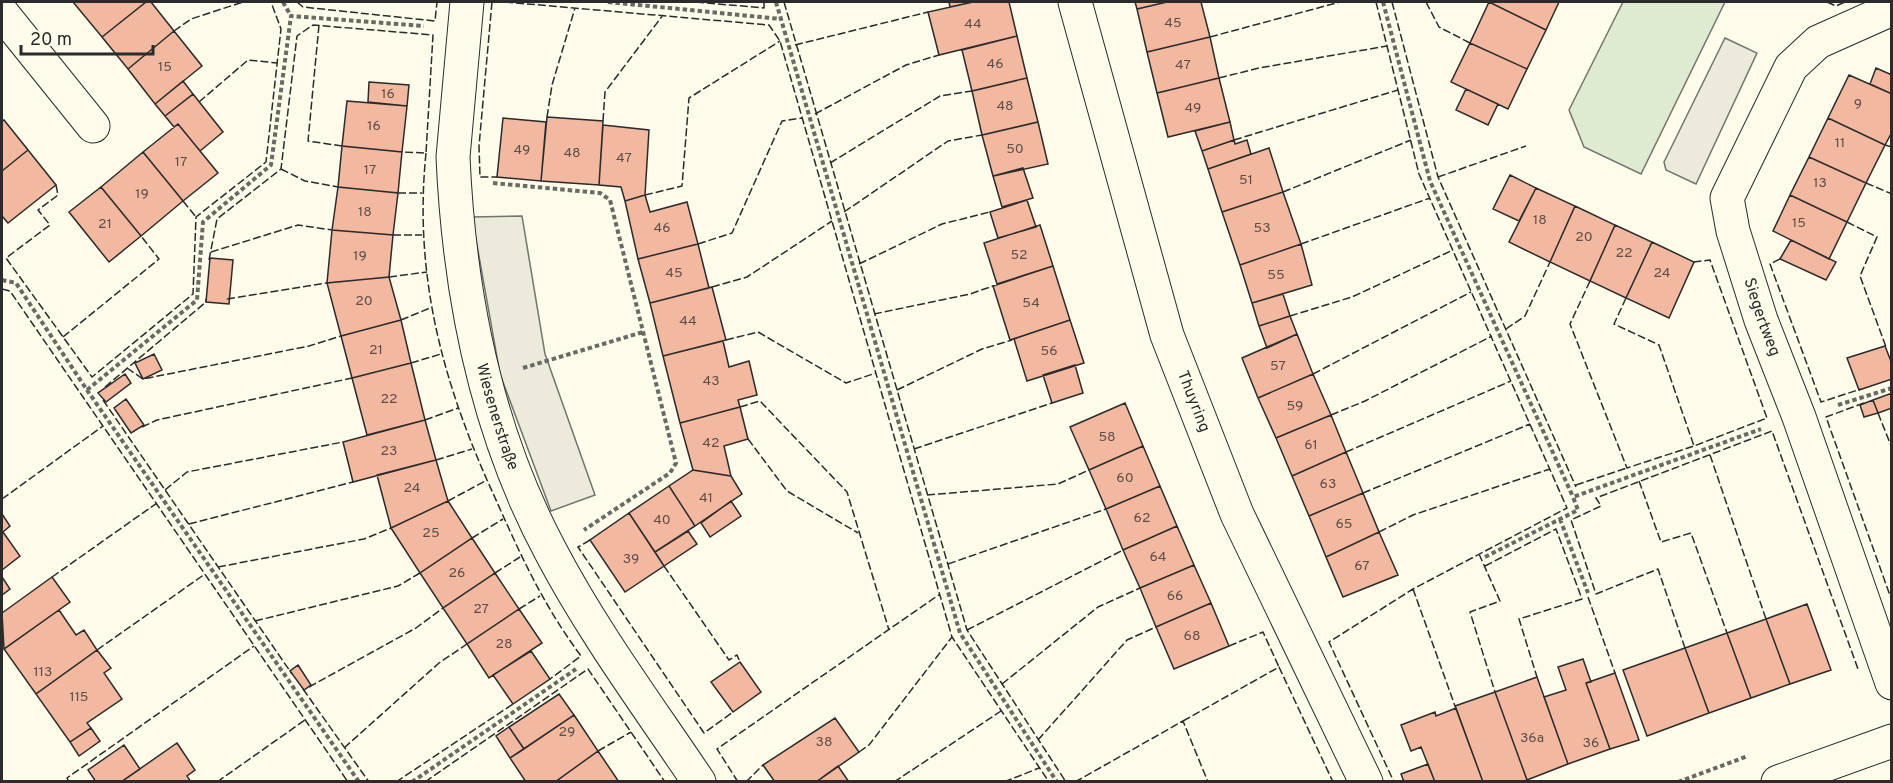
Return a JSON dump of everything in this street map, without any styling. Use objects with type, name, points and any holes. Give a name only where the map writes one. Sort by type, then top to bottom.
[{"type":"street","name":"Wiesenerstraße","points":[[467,2],[453,157],[454,180],[465,280],[484,380],[498,428],[525,499],[551,553],[609,647],[699,782]]},
{"type":"street","name":"Thuyring","points":[[1075,2],[1167,335],[1237,514],[1366,782]]},
{"type":"street","name":"Siegertweg","points":[[1892,9],[1818,42],[1791,67],[1727,198],[1733,231],[1761,320],[1799,417],[1892,683]]},
{"type":"street","points":[[2,12],[93,126]]},
{"type":"street","points":[[1778,782],[1892,741]]},
{"type":"path","points":[[87,390],[197,300],[203,222],[271,165],[291,16],[283,2]]},
{"type":"path","points":[[608,2],[782,19]]},
{"type":"path","points":[[776,2],[960,633],[1058,782]]},
{"type":"path","points":[[1383,2],[1430,181],[1578,510],[1485,557]]},
{"type":"path","points":[[291,16],[429,27]]},
{"type":"path","points":[[485,183],[600,193],[610,200],[676,463],[670,473],[577,535]]},
{"type":"path","points":[[2,280],[16,283],[87,390],[359,782]]},
{"type":"path","points":[[511,371],[643,333]]},
{"type":"path","points":[[1836,405],[1892,388]]},
{"type":"path","points":[[1573,497],[1771,425]]},
{"type":"path","points":[[1560,519],[1588,593]]},
{"type":"path","points":[[412,782],[582,665]]},
{"type":"green space","points":[[1623,2],[1725,2],[1641,174],[1584,147],[1569,110]]},
{"type":"shaded area","points":[[1725,38],[1757,53],[1696,184],[1666,170],[1664,162]]},
{"type":"shaded area","points":[[522,216],[545,354],[595,495],[551,511],[500,374],[472,217]]},
{"type":"building","points":[[73,2],[146,2],[102,37]]},
{"type":"building","points":[[146,2],[151,2],[174,31],[128,69],[102,37]]},
{"type":"building","points":[[949,2],[973,2],[950,7]]},
{"type":"building","points":[[973,2],[1009,2],[1017,36],[939,55],[928,12]]},
{"type":"building","points":[[1135,2],[1167,2],[1137,9]]},
{"type":"building","points":[[1167,2],[1201,2],[1210,37],[1147,52],[1137,9]]},
{"type":"building","points":[[1489,2],[1559,2],[1546,30]]},
{"type":"building","points":[[1489,2],[1546,30],[1527,69],[1470,43]]},
{"type":"building","points":[[174,31],[202,66],[155,104],[128,69]]},
{"type":"building","points":[[1017,36],[1027,78],[972,91],[962,50]]},
{"type":"building","points":[[1210,37],[1219,78],[1157,93],[1147,52]]},
{"type":"building","points":[[1470,43],[1527,69],[1508,109],[1451,82]]},
{"type":"building","points":[[1876,68],[1892,75],[1892,94],[1870,84]]},
{"type":"building","points":[[1849,75],[1892,94],[1892,132],[1885,145],[1828,118]]},
{"type":"building","points":[[1027,78],[1038,122],[982,135],[972,91]]},
{"type":"building","points":[[1219,78],[1230,122],[1168,137],[1157,93]]},
{"type":"building","points":[[183,81],[193,94],[165,116],[155,104]]},
{"type":"building","points":[[369,82],[409,85],[407,106],[368,102]]},
{"type":"building","points":[[1466,89],[1498,104],[1488,125],[1456,110]]},
{"type":"building","points":[[193,94],[223,132],[200,151],[178,124],[174,127],[165,116]]},
{"type":"building","points":[[347,101],[407,106],[402,152],[342,146]]},
{"type":"building","points":[[547,117],[603,121],[599,185],[541,181]]},
{"type":"building","points":[[503,118],[546,122],[541,181],[497,177]]},
{"type":"building","points":[[1828,118],[1885,145],[1866,183],[1809,157]]},
{"type":"building","points":[[4,120],[28,150],[2,171],[2,121]]},
{"type":"building","points":[[1038,122],[1048,164],[993,176],[982,135]]},
{"type":"building","points":[[1230,122],[1234,140],[1202,151],[1195,131]]},
{"type":"building","points":[[178,124],[218,173],[183,201],[143,152]]},
{"type":"building","points":[[603,125],[649,130],[645,195],[625,201],[621,187],[599,185]]},
{"type":"building","points":[[1234,140],[1235,144],[1247,140],[1251,154],[1208,169],[1202,151]]},
{"type":"building","points":[[342,146],[402,152],[398,193],[338,187]]},
{"type":"building","points":[[1269,148],[1283,192],[1222,212],[1208,169]]},
{"type":"building","points":[[28,150],[56,185],[8,223],[2,216],[2,171]]},
{"type":"building","points":[[143,152],[183,201],[141,236],[101,187]]},
{"type":"building","points":[[1809,157],[1866,183],[1847,222],[1790,195]]},
{"type":"building","points":[[1023,168],[1033,198],[1002,207],[993,176]]},
{"type":"building","points":[[1510,175],[1536,188],[1519,221],[1493,209]]},
{"type":"building","points":[[101,187],[141,236],[109,262],[69,212]]},
{"type":"building","points":[[338,187],[398,193],[393,235],[332,230]]},
{"type":"building","points":[[1536,188],[1575,206],[1550,262],[1509,242]]},
{"type":"building","points":[[1283,192],[1301,244],[1240,265],[1222,212]]},
{"type":"building","points":[[645,195],[650,212],[687,202],[698,244],[638,259],[625,201]]},
{"type":"building","points":[[1790,195],[1847,222],[1829,259],[1773,231]]},
{"type":"building","points":[[1027,200],[1036,227],[998,238],[990,212]]},
{"type":"building","points":[[1575,206],[1615,225],[1590,281],[1550,262]]},
{"type":"building","points":[[1040,225],[1053,266],[997,284],[984,243]]},
{"type":"building","points":[[1615,225],[1652,242],[1626,298],[1590,281]]},
{"type":"building","points":[[332,230],[393,235],[389,277],[327,283]]},
{"type":"building","points":[[1791,240],[1836,262],[1826,280],[1780,259]]},
{"type":"building","points":[[1652,242],[1694,262],[1669,318],[1626,298]]},
{"type":"building","points":[[698,244],[709,288],[650,303],[638,259]]},
{"type":"building","points":[[1301,244],[1312,285],[1252,303],[1240,265]]},
{"type":"building","points":[[210,258],[233,260],[229,304],[206,302]]},
{"type":"building","points":[[1053,266],[1070,320],[1010,340],[993,286]]},
{"type":"building","points":[[389,277],[401,320],[341,336],[327,283]]},
{"type":"building","points":[[712,287],[726,340],[663,356],[650,303]]},
{"type":"building","points":[[1283,294],[1290,316],[1259,326],[1252,303]]},
{"type":"building","points":[[1290,316],[1297,334],[1267,348],[1259,326]]},
{"type":"building","points":[[401,320],[411,363],[352,378],[341,336]]},
{"type":"building","points":[[1070,320],[1084,363],[1027,381],[1014,339]]},
{"type":"building","points":[[1297,334],[1313,374],[1258,398],[1242,358]]},
{"type":"building","points":[[723,341],[729,367],[749,361],[757,395],[738,400],[740,407],[680,423],[663,356]]},
{"type":"building","points":[[1885,346],[1892,364],[1892,379],[1859,390],[1847,358]]},
{"type":"building","points":[[154,354],[162,370],[143,379],[135,363]]},
{"type":"building","points":[[411,363],[425,420],[367,435],[352,378]]},
{"type":"building","points":[[1075,365],[1083,393],[1052,403],[1043,375]]},
{"type":"building","points":[[125,374],[131,383],[106,402],[98,393]]},
{"type":"building","points":[[1313,374],[1331,415],[1276,438],[1258,398]]},
{"type":"building","points":[[1892,393],[1892,408],[1878,413],[1873,400]]},
{"type":"building","points":[[126,399],[144,425],[131,433],[114,408]]},
{"type":"building","points":[[1873,400],[1878,413],[1864,417],[1860,405]]},
{"type":"building","points":[[1125,403],[1143,446],[1089,470],[1070,427]]},
{"type":"building","points":[[740,407],[748,439],[724,446],[731,476],[693,470],[680,423]]},
{"type":"building","points":[[1331,415],[1346,452],[1292,476],[1276,438]]},
{"type":"building","points":[[425,420],[436,460],[353,482],[343,442]]},
{"type":"building","points":[[1143,446],[1160,486],[1106,509],[1089,470]]},
{"type":"building","points":[[1346,452],[1363,493],[1309,516],[1292,476]]},
{"type":"building","points":[[436,460],[448,501],[391,528],[377,475]]},
{"type":"building","points":[[693,470],[731,476],[742,494],[695,526],[669,486]]},
{"type":"building","points":[[669,486],[695,526],[655,552],[629,513]]},
{"type":"building","points":[[1160,486],[1177,526],[1123,550],[1106,509]]},
{"type":"building","points":[[1363,493],[1379,532],[1326,557],[1309,516]]},
{"type":"building","points":[[448,501],[472,538],[420,573],[391,528]]},
{"type":"building","points":[[731,501],[741,516],[710,537],[701,523]]},
{"type":"building","points":[[629,513],[664,566],[625,592],[590,540]]},
{"type":"building","points":[[2,514],[10,526],[3,532],[20,556],[2,570]]},
{"type":"building","points":[[1177,526],[1194,565],[1140,588],[1123,550]]},
{"type":"building","points":[[688,531],[697,544],[664,566],[655,552]]},
{"type":"building","points":[[1379,532],[1398,575],[1343,597],[1326,557]]},
{"type":"building","points":[[472,538],[495,573],[443,608],[420,573]]},
{"type":"building","points":[[1194,565],[1211,603],[1156,627],[1140,588]]},
{"type":"building","points":[[495,573],[519,609],[467,644],[443,608]]},
{"type":"building","points":[[2,577],[10,589],[2,595]]},
{"type":"building","points":[[52,577],[70,602],[4,649],[2,613]]},
{"type":"building","points":[[1211,603],[1229,646],[1174,669],[1156,627]]},
{"type":"building","points":[[1807,604],[1831,670],[1790,684],[1766,619]]},
{"type":"building","points":[[519,609],[542,643],[489,678],[467,644]]},
{"type":"building","points":[[59,610],[76,635],[84,630],[97,650],[36,694],[4,649]]},
{"type":"building","points":[[1766,619],[1790,684],[1751,698],[1727,633]]},
{"type":"building","points":[[1727,633],[1751,698],[1709,713],[1685,648]]},
{"type":"building","points":[[1685,648],[1709,713],[1647,736],[1623,670]]},
{"type":"building","points":[[97,650],[111,668],[104,673],[122,699],[87,723],[91,728],[70,742],[36,694]]},
{"type":"building","points":[[531,651],[550,679],[513,704],[493,675]]},
{"type":"building","points":[[1583,659],[1591,682],[1586,683],[1610,749],[1568,764],[1544,697],[1566,690],[1558,667]]},
{"type":"building","points":[[740,662],[761,692],[733,712],[711,682]]},
{"type":"building","points":[[298,665],[311,685],[304,690],[290,671]]},
{"type":"building","points":[[1615,673],[1639,740],[1610,749],[1586,683]]},
{"type":"building","points":[[1537,677],[1568,764],[1527,780],[1495,692]]},
{"type":"building","points":[[1495,692],[1527,780],[1522,782],[1483,782],[1455,706]]},
{"type":"building","points":[[559,694],[574,715],[524,749],[509,727]]},
{"type":"building","points":[[1456,708],[1483,782],[1435,782],[1421,747],[1411,751],[1401,725],[1435,712],[1436,716]]},
{"type":"building","points":[[574,715],[598,751],[555,782],[526,782],[510,758]]},
{"type":"building","points":[[835,718],[859,752],[816,782],[775,782],[763,765]]},
{"type":"building","points":[[509,727],[524,749],[510,758],[496,736]]},
{"type":"building","points":[[91,728],[100,741],[79,756],[70,742]]},
{"type":"building","points":[[177,743],[195,770],[187,776],[191,782],[121,782]]},
{"type":"building","points":[[124,745],[140,769],[121,782],[96,782],[88,770]]},
{"type":"building","points":[[598,751],[619,782],[555,782]]},
{"type":"building","points":[[1428,764],[1435,782],[1404,782],[1401,774]]},
{"type":"building","points":[[838,766],[849,782],[816,782]]},
{"type":"fence","points":[[174,31],[191,19],[243,2]]},
{"type":"fence","points":[[56,185],[58,195],[38,210],[50,225],[6,258],[92,377],[193,294],[196,217],[266,162],[281,29],[271,2]]},
{"type":"fence","points":[[297,2],[303,7],[435,21],[437,2]]},
{"type":"fence","points":[[492,2],[479,146],[480,177],[497,177]]},
{"type":"fence","points":[[505,2],[769,25],[780,41],[952,637],[1049,782]]},
{"type":"fence","points":[[696,2],[764,8],[764,2]]},
{"type":"fence","points":[[784,2],[967,630],[1066,782]]},
{"type":"fence","points":[[1210,37],[1340,2]]},
{"type":"fence","points":[[1376,2],[1419,174],[1567,508],[1413,589],[1329,642],[1394,782]]},
{"type":"fence","points":[[1392,2],[1438,177],[1576,487]]},
{"type":"fence","points":[[1426,2],[1439,27],[1470,43]]},
{"type":"fence","points":[[1827,2],[1836,6],[1845,2]]},
{"type":"fence","points":[[547,117],[552,85],[575,8]]},
{"type":"fence","points":[[795,45],[928,12]]},
{"type":"fence","points":[[603,121],[605,92],[663,15]]},
{"type":"fence","points":[[209,260],[217,219],[281,169],[297,36],[313,25],[433,35],[426,153],[402,152]]},
{"type":"fence","points":[[319,25],[308,141],[342,146]]},
{"type":"fence","points":[[645,195],[682,186],[689,98],[780,41]]},
{"type":"fence","points":[[1219,78],[1259,68],[1387,46]]},
{"type":"fence","points":[[815,114],[906,65],[939,55]]},
{"type":"fence","points":[[199,102],[248,60],[277,63]]},
{"type":"fence","points":[[1234,140],[1398,90]]},
{"type":"fence","points":[[830,163],[940,96],[972,91]]},
{"type":"fence","points":[[698,244],[732,233],[782,121],[802,118]]},
{"type":"fence","points":[[844,212],[948,141],[982,135]]},
{"type":"fence","points":[[1283,192],[1411,140]]},
{"type":"fence","points":[[1885,145],[1892,147]]},
{"type":"fence","points":[[1438,177],[1526,146]]},
{"type":"fence","points":[[426,153],[423,196],[428,280],[434,320],[456,400],[487,480],[529,570],[552,613],[581,656],[550,679]]},
{"type":"fence","points":[[281,169],[305,181],[338,187]]},
{"type":"fence","points":[[1866,183],[1892,194]]},
{"type":"fence","points":[[398,193],[422,193]]},
{"type":"fence","points":[[1301,244],[1430,198]]},
{"type":"fence","points":[[183,201],[196,217]]},
{"type":"fence","points":[[859,264],[942,224],[990,212]]},
{"type":"fence","points":[[712,287],[747,277],[832,221]]},
{"type":"fence","points":[[1847,222],[1877,237],[1860,276],[1886,347]]},
{"type":"fence","points":[[211,252],[298,225],[332,230]]},
{"type":"fence","points":[[393,235],[422,235]]},
{"type":"fence","points":[[63,337],[159,259],[141,236]]},
{"type":"fence","points":[[1290,316],[1352,297],[1453,250]]},
{"type":"fence","points":[[1780,259],[1770,264],[1821,402],[1861,389]]},
{"type":"fence","points":[[1626,298],[1614,324],[1659,345],[1694,446],[1767,418],[1710,260],[1694,262]]},
{"type":"fence","points":[[1506,329],[1525,316],[1550,262]]},
{"type":"fence","points":[[389,277],[427,272]]},
{"type":"fence","points":[[1590,281],[1570,324],[1627,468],[1694,446]]},
{"type":"fence","points":[[227,299],[327,283]]},
{"type":"fence","points":[[874,314],[970,294],[993,286]]},
{"type":"fence","points":[[2,289],[10,291],[348,782]]},
{"type":"fence","points":[[1313,374],[1471,292]]},
{"type":"fence","points":[[105,387],[206,302],[206,299]]},
{"type":"fence","points":[[401,320],[430,308]]},
{"type":"fence","points":[[726,340],[758,332],[846,383],[876,373]]},
{"type":"fence","points":[[127,368],[143,379],[309,346],[341,336]]},
{"type":"fence","points":[[1331,415],[1365,401],[1492,336]]},
{"type":"fence","points":[[897,390],[982,349],[1012,340]]},
{"type":"fence","points":[[411,363],[441,354]]},
{"type":"fence","points":[[142,427],[157,420],[352,378]]},
{"type":"fence","points":[[1346,452],[1511,381]]},
{"type":"fence","points":[[103,400],[292,674]]},
{"type":"fence","points":[[740,407],[760,401],[847,492],[889,630]]},
{"type":"fence","points":[[914,449],[1052,403]]},
{"type":"fence","points":[[1864,403],[1826,417],[1892,601]]},
{"type":"fence","points":[[425,420],[458,408]]},
{"type":"fence","points":[[1878,413],[1892,448]]},
{"type":"fence","points":[[1363,493],[1530,424]]},
{"type":"fence","points":[[2,499],[103,426]]},
{"type":"fence","points":[[1685,648],[1658,569],[1596,594],[1571,520],[1601,506],[1596,498],[1772,431],[1858,669]]},
{"type":"fence","points":[[748,439],[787,491],[858,533]]},
{"type":"fence","points":[[165,490],[187,472],[343,442]]},
{"type":"fence","points":[[436,460],[472,449]]},
{"type":"fence","points":[[1710,455],[1766,619]]},
{"type":"fence","points":[[1576,485],[1627,468]]},
{"type":"fence","points":[[1379,532],[1413,515],[1550,469]]},
{"type":"fence","points":[[927,495],[1058,484],[1089,470]]},
{"type":"fence","points":[[448,501],[487,480]]},
{"type":"fence","points":[[1639,481],[1661,542],[1691,533],[1727,633]]},
{"type":"fence","points":[[189,524],[353,482]]},
{"type":"fence","points":[[52,577],[157,503]]},
{"type":"fence","points":[[948,564],[1106,509]]},
{"type":"fence","points":[[472,538],[503,519]]},
{"type":"fence","points":[[218,567],[364,539],[391,528]]},
{"type":"fence","points":[[1485,566],[1556,529],[1582,599],[1519,619],[1537,677]]},
{"type":"fence","points":[[590,540],[578,547],[704,733],[733,712]]},
{"type":"fence","points":[[967,630],[1123,550]]},
{"type":"fence","points":[[1479,554],[1500,601],[1470,612],[1495,692]]},
{"type":"fence","points":[[495,573],[520,557]]},
{"type":"fence","points":[[664,566],[729,660],[737,655],[740,662]]},
{"type":"fence","points":[[255,621],[398,586],[420,573]]},
{"type":"fence","points":[[97,650],[205,574]]},
{"type":"fence","points":[[1002,684],[1098,607],[1140,588]]},
{"type":"fence","points":[[1413,589],[1455,706]]},
{"type":"fence","points":[[738,782],[717,749],[940,594]]},
{"type":"fence","points":[[519,609],[540,596]]},
{"type":"fence","points":[[1588,597],[1615,673]]},
{"type":"fence","points":[[309,687],[416,628],[443,608]]},
{"type":"fence","points":[[1038,740],[1127,640],[1156,627]]},
{"type":"fence","points":[[1229,646],[1263,632],[1279,667]]},
{"type":"fence","points":[[859,752],[869,745],[952,637]]},
{"type":"fence","points":[[344,748],[439,663],[467,644]]},
{"type":"fence","points":[[69,782],[67,778],[254,646]]},
{"type":"fence","points":[[1183,721],[1279,667],[1333,782]]},
{"type":"fence","points":[[425,782],[588,669],[665,782]]},
{"type":"fence","points":[[303,689],[369,782]]},
{"type":"fence","points":[[396,782],[513,704]]},
{"type":"fence","points":[[894,782],[1001,711]]},
{"type":"fence","points":[[217,782],[305,720]]},
{"type":"fence","points":[[1075,782],[1183,721],[1208,782]]},
{"type":"fence","points":[[598,751],[631,732]]},
{"type":"fence","points":[[746,782],[763,765]]},
{"type":"fence","points":[[1004,782],[1039,768]]}]
